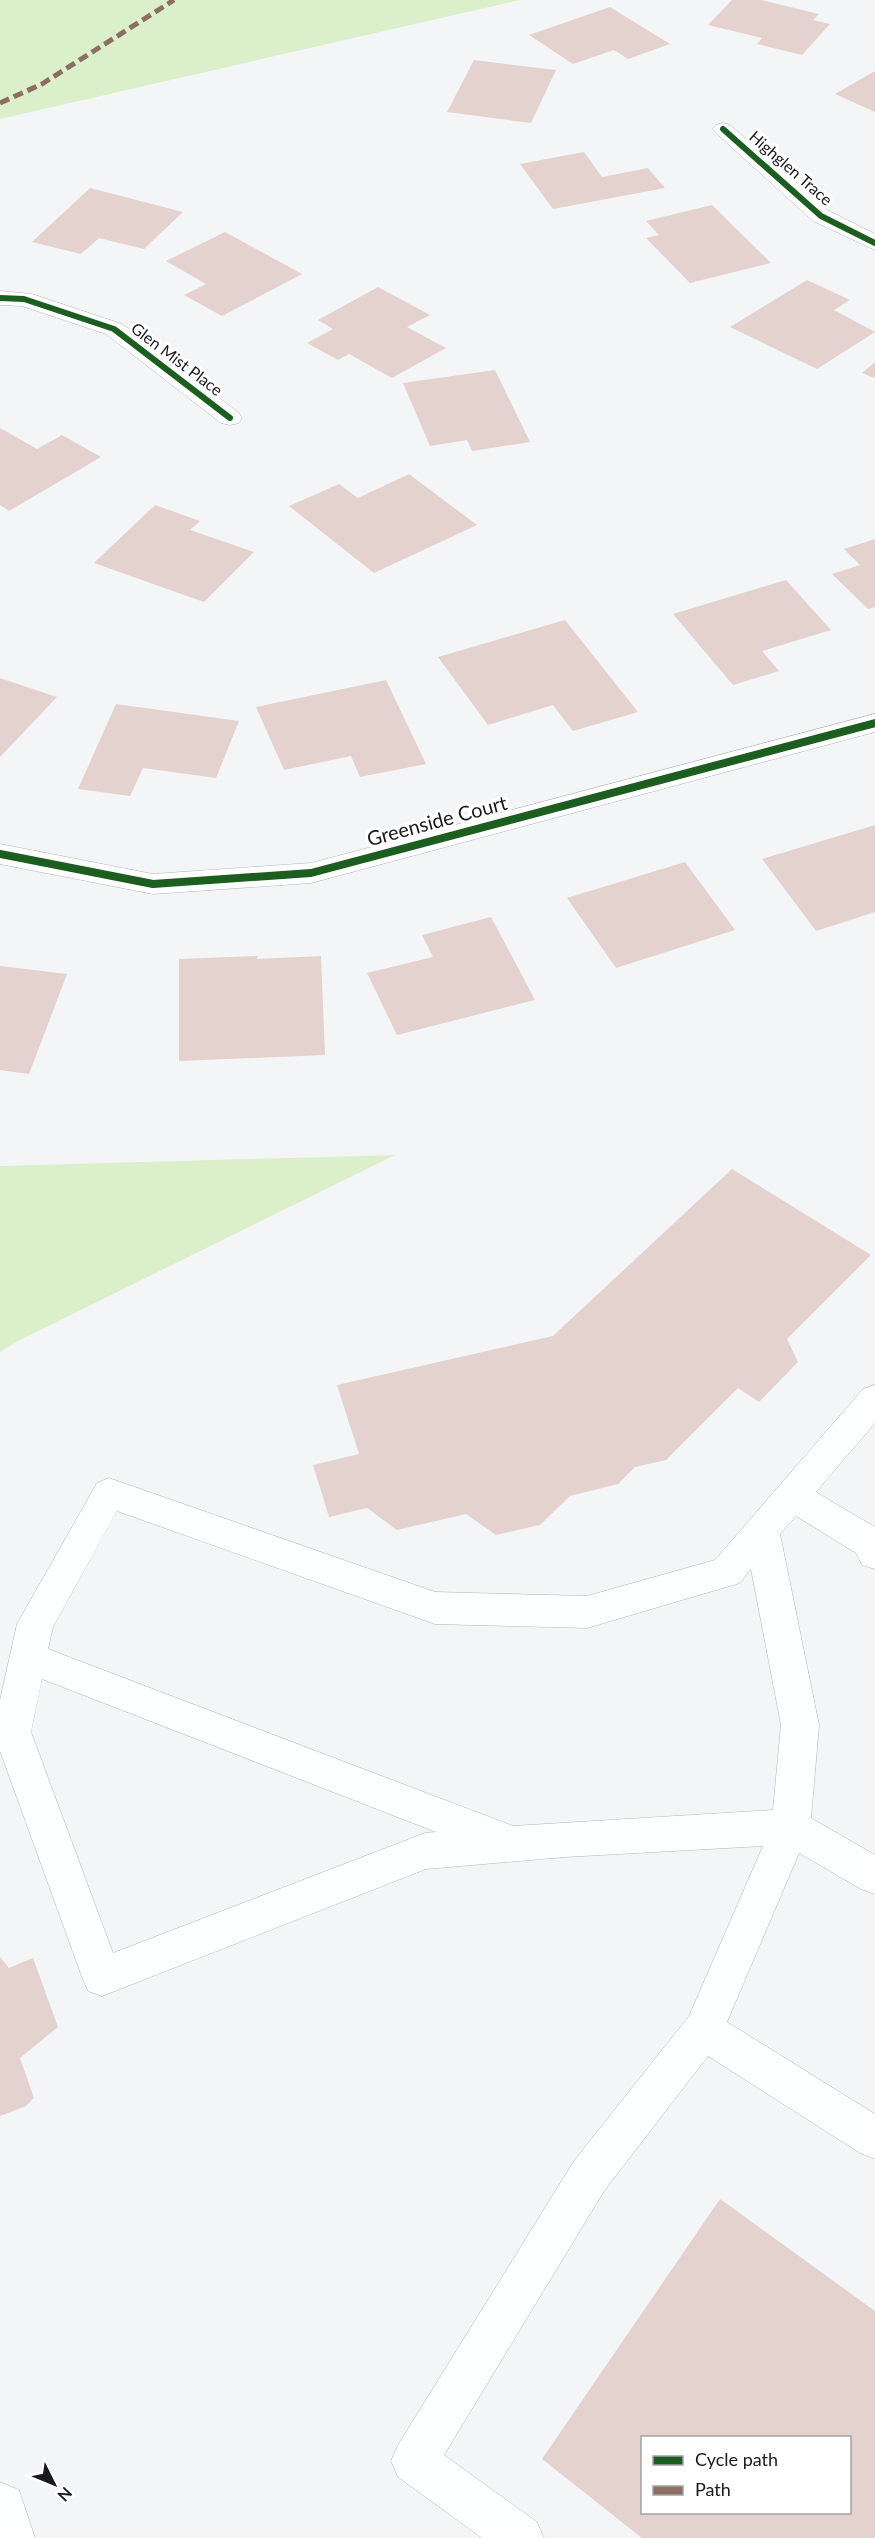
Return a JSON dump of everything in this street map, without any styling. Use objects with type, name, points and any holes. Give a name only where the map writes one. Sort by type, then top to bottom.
[{"type":"street","name":"Highglen Trace","points":[[723,129],[821,216],[875,243]]},
{"type":"street","name":"Glen Mist Place","points":[[0,298],[24,299],[114,329],[230,418]]},
{"type":"street","name":"Greenside Court","points":[[0,854],[153,884],[310,873],[875,723]]},
{"type":"street","points":[[875,1399],[727,1572],[587,1612],[435,1608],[109,1493],[35,1624],[12,1732],[102,1977],[425,1851],[514,1843],[791,1827],[875,1876]]},
{"type":"street","points":[[792,1495],[873,1544]]},
{"type":"street","points":[[521,2538],[414,2461],[589,2176],[703,2030],[791,1827],[800,1725],[762,1531]]},
{"type":"street","points":[[28,1658],[514,1843]]},
{"type":"street","points":[[703,2030],[875,2138]]},
{"type":"street","points":[[0,2505],[3,2506],[12,2538]]},
{"type":"green space","points":[[0,0],[520,0],[0,119]]},
{"type":"green space","points":[[395,1155],[18,1341],[0,1352],[0,1166]]},
{"type":"building","points":[[732,0],[761,0],[819,14],[813,20],[830,24],[802,55],[757,44],[762,38],[708,25]]},
{"type":"building","points":[[610,7],[670,44],[628,59],[614,50],[573,64],[529,35]]},
{"type":"building","points":[[474,60],[556,70],[531,123],[447,112]]},
{"type":"building","points":[[875,71],[875,112],[835,94]]},
{"type":"building","points":[[584,152],[602,177],[648,168],[665,188],[553,209],[520,164]]},
{"type":"building","points":[[90,188],[183,212],[144,249],[99,238],[81,254],[32,242]]},
{"type":"building","points":[[712,205],[771,263],[690,283],[646,238],[659,235],[646,221]]},
{"type":"building","points":[[225,232],[302,274],[222,316],[184,295],[206,284],[166,261]]},
{"type":"building","points":[[807,280],[850,300],[834,310],[875,332],[817,369],[730,327]]},
{"type":"building","points":[[378,287],[430,315],[407,327],[446,348],[392,378],[349,354],[338,360],[307,343],[333,329],[318,320]]},
{"type":"building","points":[[875,362],[875,378],[862,373]]},
{"type":"building","points":[[495,370],[530,442],[472,451],[467,440],[430,446],[403,383]]},
{"type":"building","points":[[0,428],[37,449],[62,435],[101,457],[9,511],[0,505]]},
{"type":"building","points":[[409,474],[477,525],[374,573],[289,506],[339,484],[358,498]]},
{"type":"building","points":[[155,505],[200,521],[190,530],[254,552],[204,602],[94,563]]},
{"type":"building","points":[[875,539],[875,607],[868,609],[832,574],[860,565],[844,549]]},
{"type":"building","points":[[786,580],[831,630],[762,651],[779,671],[733,685],[673,614]]},
{"type":"building","points":[[565,620],[638,712],[573,731],[553,705],[488,725],[438,657]]},
{"type":"building","points":[[0,678],[57,697],[0,757]]},
{"type":"building","points":[[386,680],[426,764],[360,777],[351,756],[284,770],[256,707]]},
{"type":"building","points":[[116,704],[239,721],[216,778],[143,768],[130,796],[78,789]]},
{"type":"building","points":[[875,825],[875,912],[816,931],[762,859]]},
{"type":"building","points":[[685,862],[735,930],[616,968],[567,898]]},
{"type":"building","points":[[491,917],[535,1000],[397,1035],[367,973],[433,957],[422,935]]},
{"type":"building","points":[[258,956],[257,959],[321,956],[325,1055],[179,1061],[179,959]]},
{"type":"building","points":[[0,966],[67,974],[29,1074],[0,1070]]},
{"type":"building","points":[[732,1169],[871,1255],[787,1339],[798,1362],[759,1402],[738,1388],[666,1460],[635,1467],[618,1484],[570,1496],[540,1525],[496,1535],[466,1514],[397,1530],[367,1508],[329,1517],[313,1465],[359,1454],[337,1385],[553,1336]]},
{"type":"building","points":[[0,1957],[9,1968],[33,1958],[58,2027],[20,2058],[34,2098],[26,2106],[0,2116]]},
{"type":"building","points":[[720,2199],[875,2311],[875,2538],[642,2538],[542,2459]]},
{"type":"marked path","points":[[0,103],[42,84],[174,0]]},
{"type":"cycle path","points":[[723,129],[821,216],[875,243]]},
{"type":"cycle path","points":[[0,298],[24,299],[114,329],[230,418]]},
{"type":"cycle path","points":[[0,854],[153,884],[311,873],[875,723]]}]
